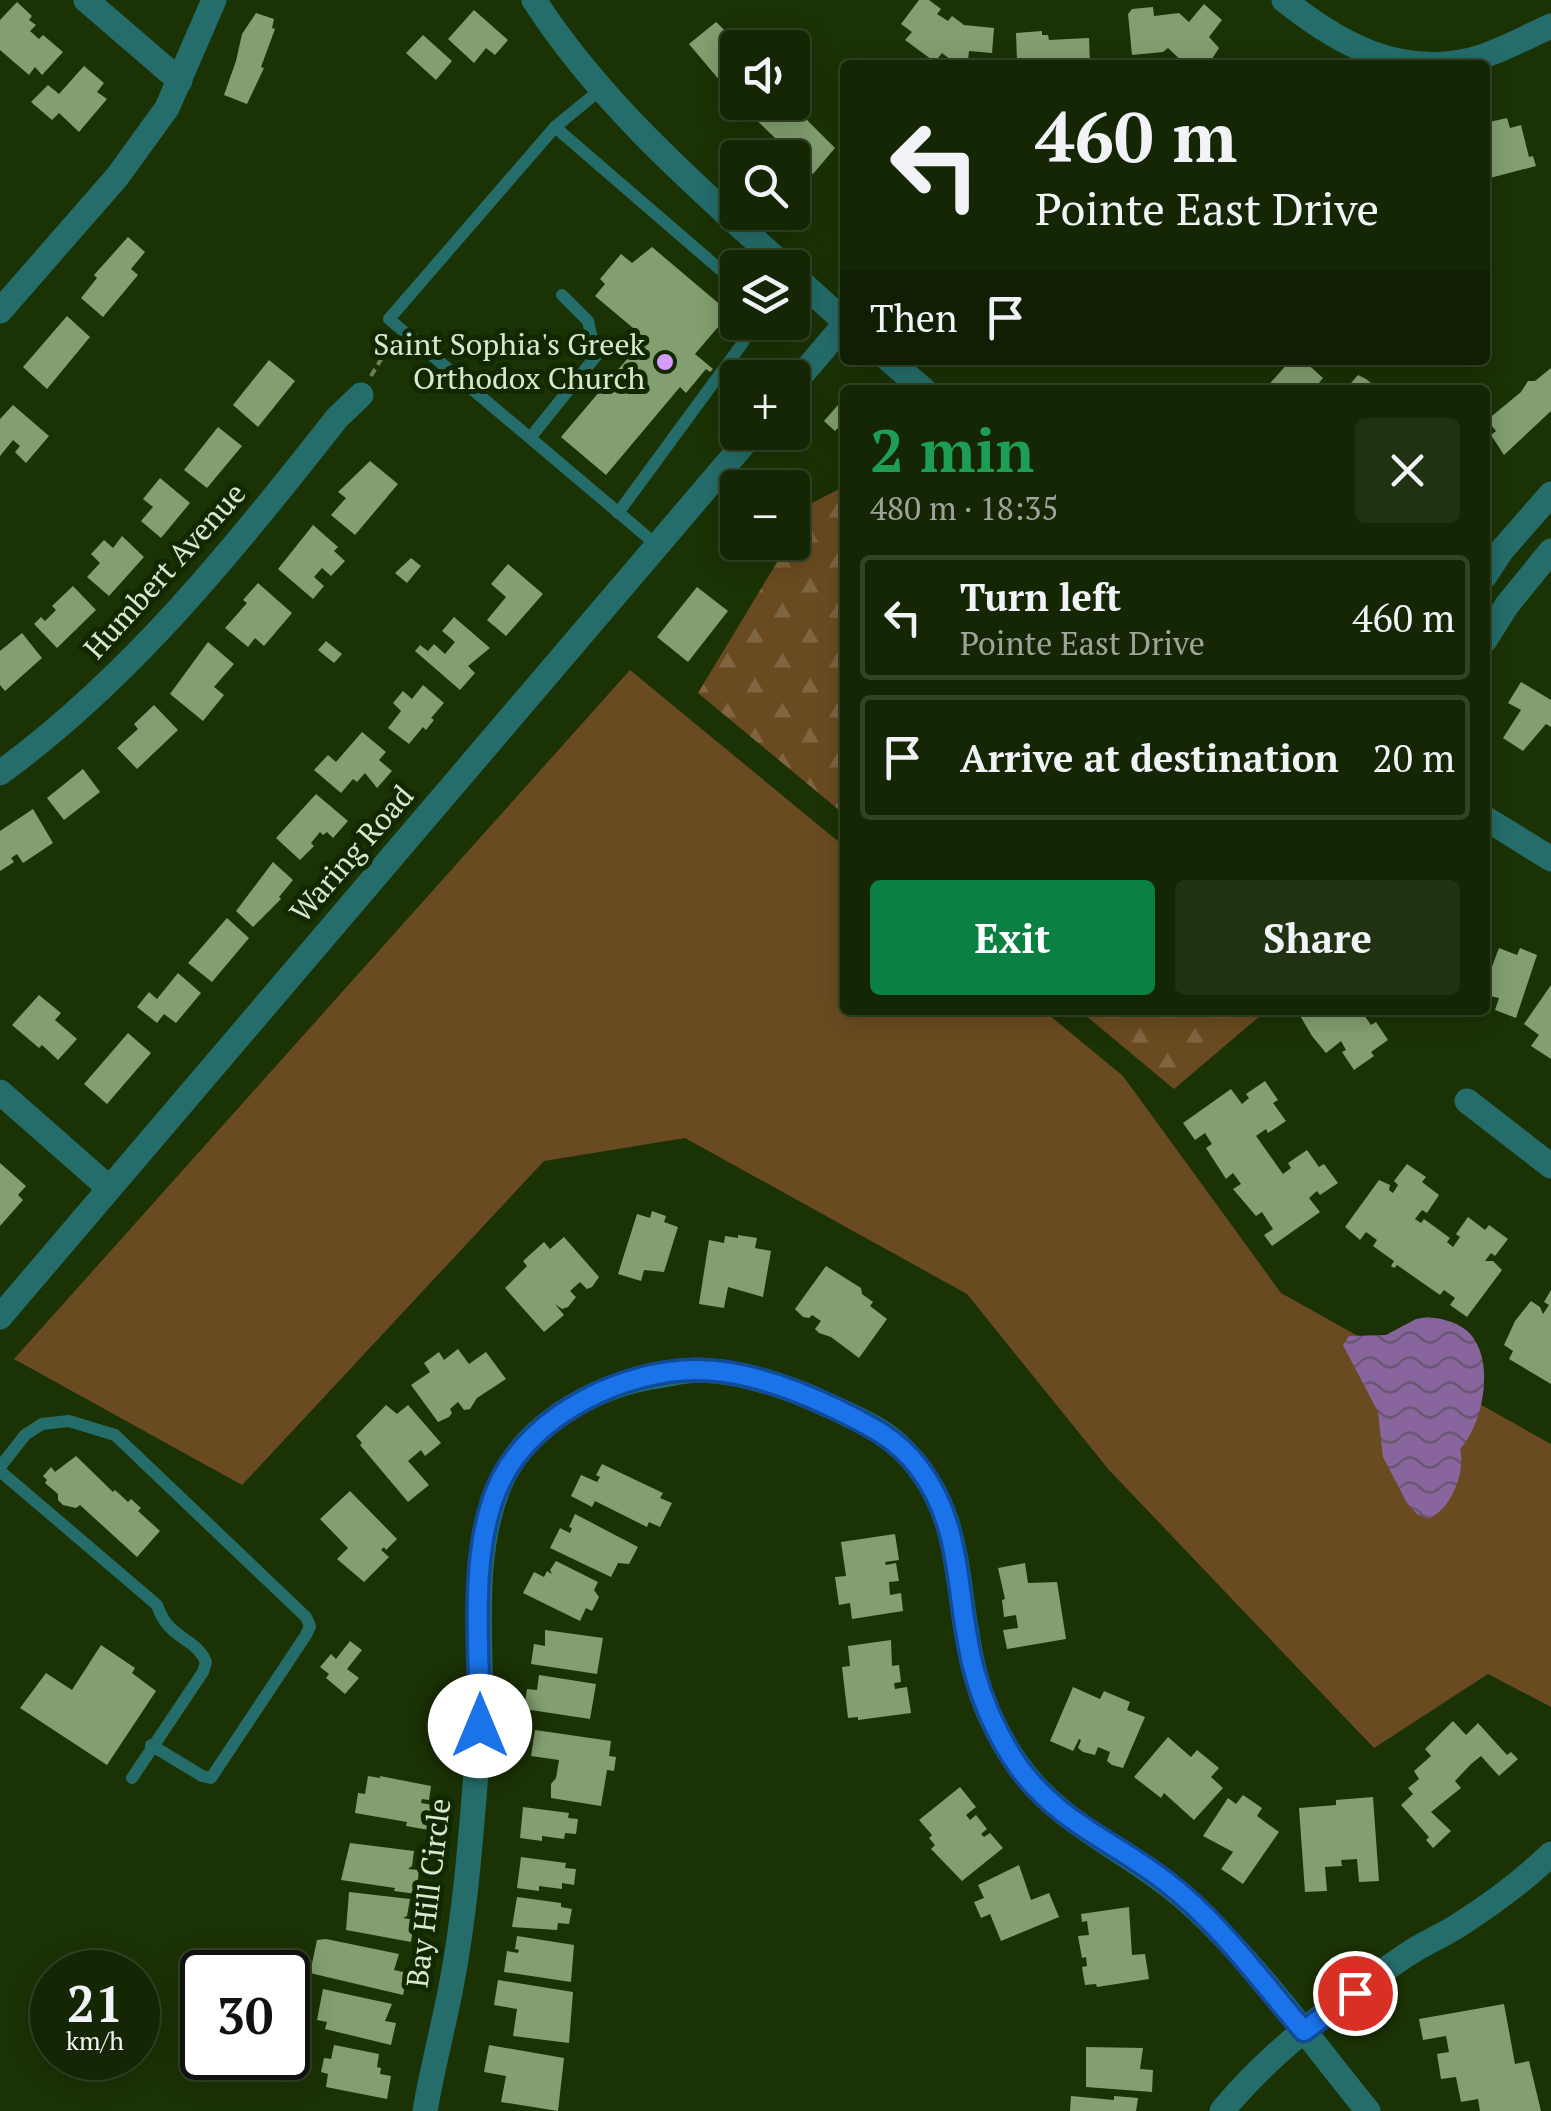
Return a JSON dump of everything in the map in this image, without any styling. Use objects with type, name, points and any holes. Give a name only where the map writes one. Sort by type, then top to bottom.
[{"type":"street","points":[[86,0],[180,81]]},
{"type":"street","points":[[0,311],[117,177],[167,108],[214,0]]},
{"type":"street","points":[[534,0],[600,90],[766,250]]},
{"type":"street","points":[[1284,0],[1317,26],[1372,56],[1394,60]]},
{"type":"street","points":[[1471,60],[1551,26]]},
{"type":"street","points":[[810,291],[840,318]]},
{"type":"street","points":[[810,365],[840,329]]},
{"type":"street","points":[[895,365],[918,385]]},
{"type":"street","name":"Humbert Avenue","points":[[0,773],[90,701],[142,650],[200,587],[337,418],[361,395]]},
{"type":"street","name":"Waring Road","points":[[0,1317],[739,450]]},
{"type":"street","points":[[1490,568],[1551,494]]},
{"type":"street","points":[[1490,632],[1551,550]]},
{"type":"street","points":[[1490,821],[1551,859]]},
{"type":"street","points":[[0,1092],[109,1188]]},
{"type":"street","points":[[1467,1101],[1551,1166]]},
{"type":"street","name":"Bay Hill Circle","points":[[424,2111],[452,1988],[467,1882],[480,1726],[480,1566],[497,1492],[519,1454],[556,1417],[594,1393],[633,1380],[695,1370],[732,1374],[811,1397],[877,1429],[917,1465],[931,1485],[952,1534],[973,1667],[988,1713],[1018,1766],[1052,1805],[1079,1827],[1164,1880],[1206,1918],[1368,2111]]},
{"type":"street","points":[[1222,2111],[1237,2092],[1304,2031],[1407,1954],[1457,1926],[1526,1878],[1551,1854]]},
{"type":"lane","points":[[600,90],[554,126],[389,318],[658,546]]},
{"type":"lane","points":[[554,126],[720,270]]},
{"type":"lane","points":[[530,438],[596,356],[588,321],[562,295]]},
{"type":"lane","points":[[618,514],[744,340]]},
{"type":"lane","points":[[132,1778],[152,1746],[203,1672],[206,1662],[202,1654],[164,1625],[157,1605],[0,1469],[25,1434],[42,1424],[69,1422],[115,1436],[306,1617],[310,1626],[211,1778],[152,1746]]},
{"type":"path","points":[[361,395],[383,353],[401,330]]},
{"type":"green space","points":[[840,489],[840,811],[698,693],[778,560],[810,560],[810,504]]},
{"type":"green space","points":[[630,670],[840,843],[840,1015],[1049,1015],[1123,1076],[1281,1293],[1551,1444],[1551,1707],[1488,1674],[1374,1748],[1109,1470],[967,1294],[685,1138],[544,1161],[242,1485],[14,1359]]},
{"type":"green space","points":[[1085,1015],[1261,1015],[1174,1089]]},
{"type":"water","points":[[1428,1317],[1453,1322],[1466,1330],[1482,1356],[1484,1372],[1481,1407],[1460,1449],[1461,1468],[1455,1489],[1444,1507],[1429,1519],[1417,1514],[1407,1503],[1383,1457],[1378,1412],[1343,1345],[1349,1336],[1386,1335]]},
{"type":"building","points":[[919,0],[929,0],[941,9],[937,14],[948,21],[952,16],[964,25],[994,28],[992,53],[969,51],[968,60],[951,60],[942,53],[932,60],[905,40],[912,32],[901,24]]},
{"type":"building","points":[[17,2],[32,16],[29,20],[36,25],[30,31],[39,39],[43,35],[63,52],[42,75],[35,67],[29,75],[0,50],[0,20]]},
{"type":"building","points":[[1204,4],[1222,20],[1209,37],[1219,48],[1211,60],[1181,60],[1168,48],[1132,55],[1128,14],[1132,9],[1153,7],[1154,16],[1179,13],[1189,22]]},
{"type":"building","points":[[474,10],[508,40],[495,55],[486,48],[474,63],[448,39]]},
{"type":"building","points":[[256,13],[274,19],[275,29],[261,67],[264,68],[247,104],[224,95],[242,34]]},
{"type":"building","points":[[716,22],[724,30],[720,30],[720,81],[689,44]]},
{"type":"building","points":[[1042,31],[1049,40],[1089,38],[1090,60],[1017,60],[1016,33]]},
{"type":"building","points":[[423,35],[452,61],[436,80],[406,53]]},
{"type":"building","points":[[84,66],[104,83],[97,92],[107,99],[79,132],[59,113],[52,120],[31,102],[48,85],[59,94]]},
{"type":"building","points":[[1507,118],[1510,128],[1521,125],[1529,157],[1533,156],[1536,166],[1490,178],[1490,122]]},
{"type":"building","points":[[756,120],[807,120],[835,148],[813,174],[810,140],[777,140]]},
{"type":"building","points":[[128,237],[145,252],[131,269],[138,275],[103,317],[81,298],[97,278],[94,275]]},
{"type":"building","name":"Saint Sophia's Greek Orthodox Church","points":[[652,247],[720,305],[720,325],[695,354],[713,369],[706,369],[686,393],[680,387],[606,475],[561,437],[645,338],[595,296],[605,284],[600,279],[621,254],[632,263]]},
{"type":"building","points":[[67,316],[90,337],[47,389],[23,367]]},
{"type":"building","points":[[269,360],[295,381],[258,427],[233,405]]},
{"type":"building","points":[[1286,365],[1309,365],[1323,378],[1317,385],[1268,385]]},
{"type":"building","points":[[1551,368],[1551,411],[1504,455],[1491,435],[1496,431],[1490,418],[1521,392],[1528,381],[1535,381]]},
{"type":"building","points":[[1358,375],[1374,385],[1349,385]]},
{"type":"building","points":[[840,403],[840,426],[835,431],[824,421]]},
{"type":"building","points":[[13,405],[49,436],[26,463],[15,452],[20,446],[13,440],[0,456],[0,419]]},
{"type":"building","points":[[218,427],[242,446],[207,488],[184,470]]},
{"type":"building","points":[[370,461],[398,484],[355,535],[331,515],[346,498],[338,492]]},
{"type":"building","points":[[160,478],[190,503],[161,538],[141,521],[153,507],[143,499]]},
{"type":"building","points":[[313,525],[338,547],[334,551],[345,561],[331,576],[322,568],[314,577],[324,586],[313,599],[278,569]]},
{"type":"building","points":[[122,536],[144,557],[109,596],[87,577],[100,563],[91,554],[104,540],[113,548]]},
{"type":"building","points":[[411,558],[421,566],[407,583],[395,573]]},
{"type":"building","points":[[508,564],[543,594],[506,636],[487,620],[506,597],[491,584]]},
{"type":"building","points":[[258,583],[292,613],[264,646],[255,638],[248,647],[225,628]]},
{"type":"building","points":[[73,586],[96,610],[57,648],[34,624],[41,617],[45,621],[56,610],[52,606]]},
{"type":"building","points":[[697,587],[728,611],[688,662],[657,637]]},
{"type":"building","points":[[454,617],[490,648],[468,666],[475,673],[460,690],[415,651],[420,645],[428,651],[434,644],[445,654],[455,642],[442,631]]},
{"type":"building","points":[[22,633],[42,658],[5,691],[0,685],[0,651]]},
{"type":"building","points":[[326,641],[342,654],[334,663],[318,650]]},
{"type":"building","points":[[208,642],[234,664],[214,687],[224,695],[203,721],[170,694]]},
{"type":"building","points":[[1521,682],[1551,700],[1551,727],[1546,724],[1523,751],[1503,738],[1521,710],[1508,703]]},
{"type":"building","points":[[423,685],[444,703],[426,730],[423,727],[409,744],[388,728],[401,711],[393,703],[403,691],[412,699]]},
{"type":"building","points":[[154,705],[178,730],[137,769],[117,748],[138,729],[134,724]]},
{"type":"building","points":[[362,732],[386,752],[379,760],[392,771],[377,788],[365,773],[357,782],[353,779],[341,793],[314,770],[328,755],[336,762]]},
{"type":"building","points":[[83,769],[100,792],[64,820],[47,798]]},
{"type":"building","points":[[316,794],[348,821],[333,838],[320,832],[311,843],[314,846],[300,860],[276,838]]},
{"type":"building","points":[[33,809],[53,843],[23,863],[17,854],[11,858],[14,862],[0,871],[0,831]]},
{"type":"building","points":[[273,862],[293,880],[281,899],[253,927],[236,911]]},
{"type":"building","points":[[227,918],[249,938],[212,982],[188,963]]},
{"type":"building","points":[[1499,948],[1517,955],[1520,948],[1537,955],[1516,1018],[1495,1010],[1499,998],[1490,996],[1490,972]]},
{"type":"building","points":[[178,973],[201,993],[176,1023],[164,1014],[157,1023],[137,1007],[149,992],[157,999]]},
{"type":"building","points":[[1551,985],[1551,1059],[1531,1046],[1539,1035],[1524,1024]]},
{"type":"building","points":[[39,995],[61,1013],[55,1020],[77,1039],[58,1060],[12,1025]]},
{"type":"building","points":[[1300,1015],[1364,1015],[1371,1025],[1376,1022],[1388,1040],[1354,1070],[1342,1052],[1346,1050],[1341,1041],[1326,1053]]},
{"type":"building","points":[[128,1033],[151,1053],[107,1104],[84,1084]]},
{"type":"building","points":[[1265,1081],[1278,1100],[1273,1103],[1286,1121],[1256,1136],[1283,1174],[1291,1168],[1288,1163],[1307,1150],[1338,1183],[1309,1198],[1320,1212],[1272,1246],[1264,1235],[1273,1229],[1262,1212],[1256,1216],[1233,1189],[1241,1184],[1233,1173],[1226,1179],[1206,1148],[1212,1144],[1205,1133],[1195,1140],[1183,1123],[1231,1089],[1242,1104],[1249,1098],[1246,1094]]},
{"type":"building","points":[[0,1163],[26,1186],[18,1195],[23,1200],[0,1226]]},
{"type":"building","points":[[1407,1164],[1426,1177],[1422,1182],[1439,1195],[1427,1213],[1422,1210],[1415,1219],[1421,1223],[1424,1219],[1450,1238],[1447,1242],[1453,1247],[1460,1237],[1456,1234],[1468,1217],[1485,1230],[1489,1225],[1508,1239],[1495,1256],[1491,1253],[1485,1261],[1493,1261],[1502,1270],[1467,1317],[1450,1305],[1455,1298],[1444,1290],[1440,1295],[1397,1265],[1391,1266],[1394,1261],[1373,1246],[1377,1240],[1366,1232],[1360,1240],[1345,1227],[1379,1180],[1390,1185],[1393,1193],[1398,1185],[1394,1181]]},
{"type":"building","points":[[652,1211],[666,1216],[664,1222],[678,1227],[664,1272],[644,1270],[641,1281],[618,1274],[637,1214],[650,1218]]},
{"type":"building","points":[[725,1236],[757,1238],[755,1248],[771,1251],[763,1297],[728,1287],[724,1308],[699,1304],[709,1240],[724,1243]]},
{"type":"building","points":[[564,1237],[599,1277],[592,1287],[587,1289],[580,1282],[570,1291],[576,1297],[568,1307],[562,1309],[555,1304],[564,1315],[544,1332],[505,1288],[527,1266],[523,1261],[544,1242],[550,1249]]},
{"type":"building","points":[[826,1266],[861,1288],[862,1294],[873,1302],[870,1306],[887,1319],[859,1358],[819,1333],[815,1329],[821,1321],[812,1315],[803,1317],[795,1309]]},
{"type":"building","points":[[1551,1290],[1551,1384],[1509,1359],[1513,1351],[1504,1345],[1515,1321],[1531,1301],[1543,1314]]},
{"type":"building","points":[[458,1349],[469,1364],[486,1352],[506,1379],[477,1398],[470,1409],[464,1410],[458,1402],[450,1409],[449,1417],[438,1422],[411,1385],[430,1372],[424,1363],[439,1352],[444,1360]]},
{"type":"building","points":[[386,1405],[397,1414],[408,1405],[441,1443],[425,1456],[421,1450],[408,1461],[429,1485],[408,1502],[356,1436]]},
{"type":"building","points":[[76,1456],[113,1492],[128,1502],[131,1499],[160,1531],[137,1557],[80,1505],[63,1505],[58,1494],[45,1483],[43,1476],[51,1467],[55,1472]]},
{"type":"building","points":[[602,1464],[663,1493],[660,1498],[672,1503],[660,1527],[649,1522],[647,1527],[595,1501],[592,1507],[571,1496],[581,1475],[597,1482]]},
{"type":"building","points":[[350,1491],[397,1539],[381,1550],[389,1557],[364,1582],[337,1559],[348,1548],[320,1519]]},
{"type":"building","points":[[575,1514],[638,1547],[629,1564],[618,1563],[611,1577],[550,1548],[560,1528],[570,1533]]},
{"type":"building","points":[[895,1534],[899,1560],[885,1562],[896,1563],[899,1581],[889,1582],[890,1595],[901,1593],[903,1611],[852,1619],[850,1603],[839,1605],[835,1577],[846,1576],[841,1542]]},
{"type":"building","points":[[556,1561],[598,1582],[594,1590],[599,1597],[592,1611],[586,1608],[580,1621],[523,1593],[534,1572],[544,1577],[547,1571],[552,1574],[550,1570]]},
{"type":"building","points":[[1025,1563],[1028,1583],[1057,1582],[1066,1639],[1007,1649],[1003,1630],[1018,1628],[1016,1615],[1004,1617],[1005,1599],[998,1568]]},
{"type":"building","points":[[545,1630],[603,1638],[597,1674],[531,1664],[534,1644],[545,1646]]},
{"type":"building","points":[[891,1640],[892,1666],[899,1665],[901,1682],[894,1683],[895,1689],[907,1687],[911,1713],[848,1718],[842,1667],[850,1666],[848,1646]]},
{"type":"building","points":[[350,1641],[362,1650],[347,1669],[359,1678],[345,1694],[326,1678],[329,1674],[320,1667],[331,1654],[336,1659]]},
{"type":"building","points":[[101,1645],[135,1668],[132,1673],[156,1691],[107,1765],[20,1708],[46,1673],[72,1690]]},
{"type":"building","points":[[539,1675],[596,1684],[590,1719],[524,1709],[527,1689],[537,1690]]},
{"type":"building","points":[[1073,1687],[1100,1699],[1104,1691],[1130,1702],[1127,1710],[1145,1717],[1123,1768],[1107,1761],[1110,1752],[1098,1747],[1095,1755],[1083,1752],[1078,1748],[1079,1739],[1073,1751],[1050,1741]]},
{"type":"building","points":[[1453,1721],[1466,1735],[1478,1723],[1507,1755],[1511,1752],[1518,1759],[1499,1776],[1481,1756],[1471,1764],[1455,1781],[1461,1788],[1431,1812],[1451,1831],[1433,1848],[1426,1840],[1429,1837],[1401,1805],[1413,1794],[1408,1788],[1419,1779],[1414,1771],[1431,1756],[1425,1749]]},
{"type":"building","points":[[535,1730],[611,1741],[609,1756],[616,1757],[614,1771],[607,1770],[601,1806],[551,1798],[559,1760],[531,1756]]},
{"type":"building","points":[[1168,1737],[1191,1757],[1197,1750],[1219,1768],[1211,1777],[1223,1788],[1194,1820],[1164,1793],[1161,1798],[1134,1777]]},
{"type":"building","points":[[368,1776],[431,1786],[429,1800],[422,1799],[421,1803],[433,1805],[429,1830],[355,1813],[358,1793],[365,1794]]},
{"type":"building","points":[[960,1787],[976,1807],[966,1815],[970,1820],[976,1815],[987,1829],[981,1834],[984,1837],[990,1833],[1003,1848],[962,1881],[931,1849],[935,1845],[929,1838],[932,1835],[919,1820]]},
{"type":"building","points":[[1243,1795],[1262,1808],[1257,1816],[1279,1832],[1243,1884],[1221,1869],[1233,1852],[1203,1836],[1228,1798],[1236,1804]]},
{"type":"building","points":[[1373,1797],[1379,1881],[1359,1882],[1357,1859],[1341,1860],[1342,1866],[1325,1867],[1327,1891],[1305,1892],[1299,1808]]},
{"type":"building","points":[[523,1807],[569,1813],[568,1818],[578,1819],[576,1834],[565,1833],[564,1839],[542,1836],[542,1841],[520,1838]]},
{"type":"building","points":[[350,1843],[414,1851],[408,1869],[419,1870],[416,1894],[341,1880]]},
{"type":"building","points":[[521,1857],[566,1863],[565,1868],[576,1869],[574,1885],[562,1883],[562,1889],[539,1886],[539,1891],[517,1888]]},
{"type":"building","points":[[1019,1865],[1031,1900],[1049,1893],[1059,1917],[1001,1941],[990,1914],[981,1918],[974,1902],[984,1898],[978,1885]]},
{"type":"building","points":[[349,1892],[410,1899],[407,1916],[403,1918],[414,1920],[411,1942],[346,1930]]},
{"type":"building","points":[[517,1897],[561,1903],[561,1907],[572,1909],[569,1924],[558,1923],[557,1930],[512,1927]]},
{"type":"building","points":[[1129,1907],[1132,1955],[1145,1954],[1149,1979],[1097,1987],[1085,1985],[1082,1967],[1087,1966],[1086,1957],[1082,1958],[1078,1936],[1089,1935],[1087,1921],[1082,1922],[1081,1914]]},
{"type":"building","points":[[517,1936],[574,1945],[571,1982],[504,1972],[507,1951],[518,1953]]},
{"type":"building","points":[[317,1940],[399,1954],[394,1970],[408,1973],[403,1995],[310,1973]]},
{"type":"building","points":[[498,1980],[573,1992],[569,2043],[513,2036],[517,2009],[494,2005]]},
{"type":"building","points":[[323,1989],[392,2004],[385,2021],[396,2023],[391,2045],[325,2029],[327,2022],[317,2020]]},
{"type":"building","points":[[1504,2004],[1515,2064],[1529,2061],[1541,2111],[1480,2111],[1478,2099],[1461,2102],[1456,2077],[1441,2079],[1437,2054],[1449,2052],[1446,2036],[1423,2040],[1419,2019]]},
{"type":"building","points":[[334,2045],[379,2054],[380,2074],[391,2076],[387,2099],[326,2087],[328,2074],[321,2072],[324,2058],[331,2059]]},
{"type":"building","points":[[489,2045],[564,2058],[558,2111],[501,2102],[506,2076],[484,2072]]},
{"type":"building","points":[[1086,2047],[1143,2048],[1140,2069],[1153,2070],[1152,2092],[1086,2087]]},
{"type":"building","points":[[1071,2096],[1138,2098],[1136,2111],[1070,2111]]},
{"type":"place","name":"Saint Sophia's Greek Orthodox Church","points":[[665,362]]},
{"type":"route","points":[[480,1726],[480,1566],[488,1518],[502,1480],[519,1454],[556,1417],[594,1393],[633,1380],[695,1370],[732,1374],[811,1397],[877,1429],[917,1465],[931,1485],[952,1534],[973,1667],[988,1713],[1018,1766],[1052,1805],[1079,1827],[1164,1880],[1206,1918],[1304,2031],[1355,1993]]}]
